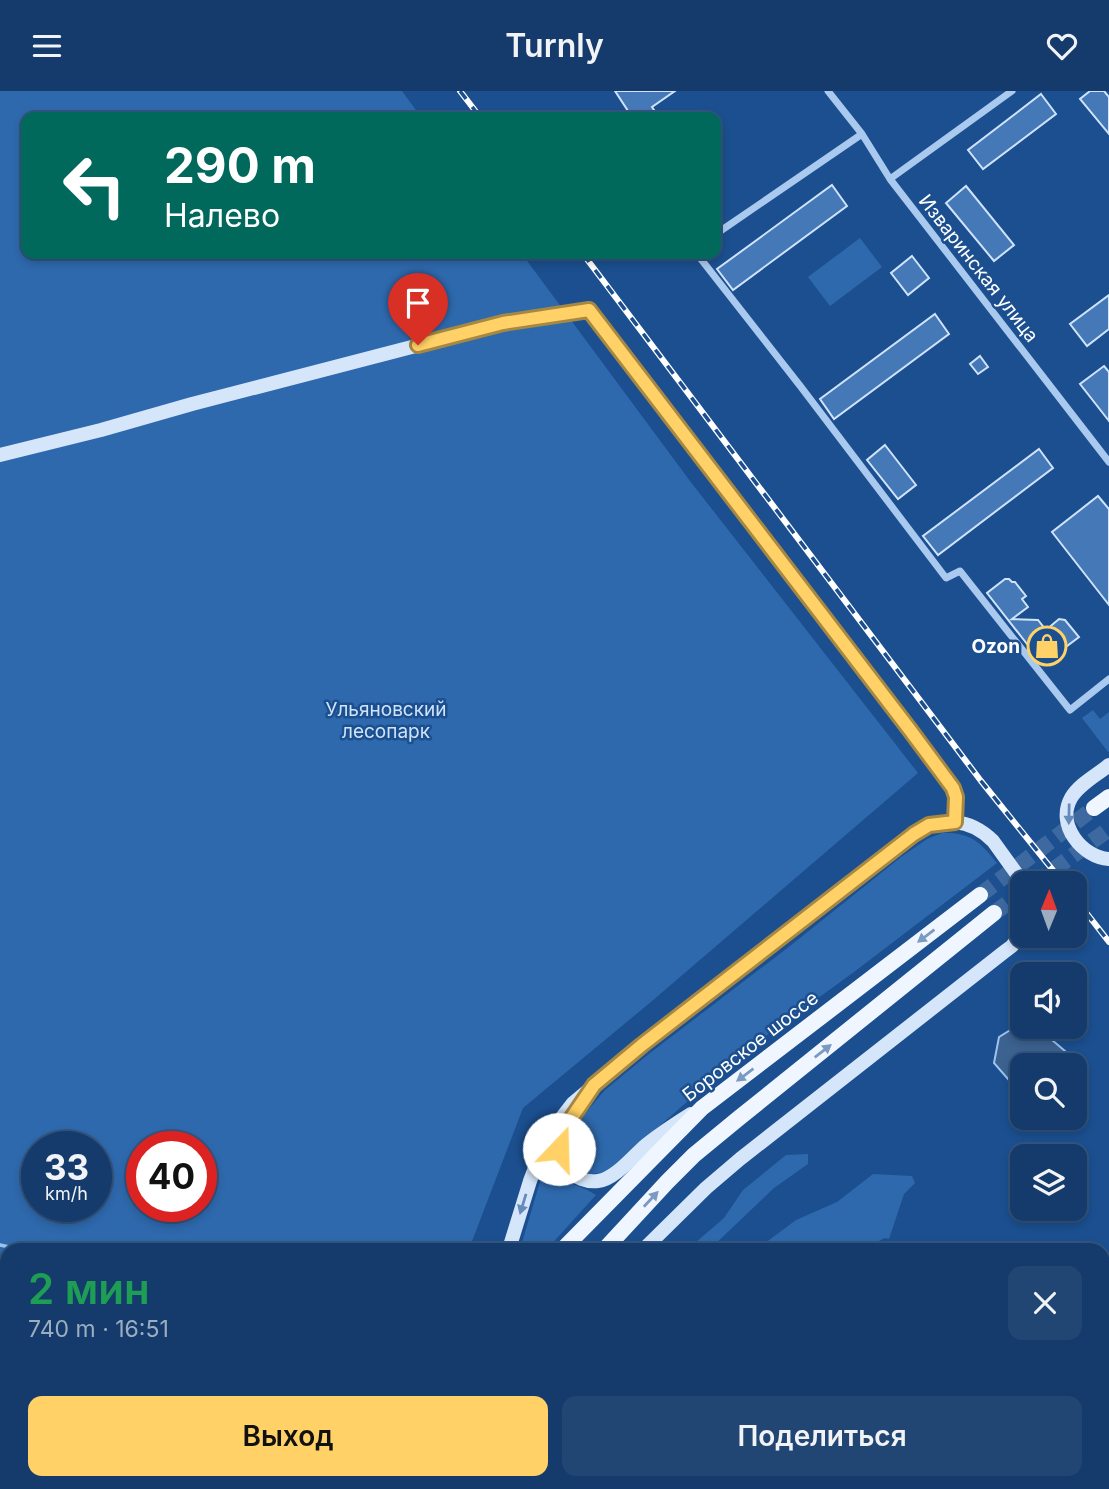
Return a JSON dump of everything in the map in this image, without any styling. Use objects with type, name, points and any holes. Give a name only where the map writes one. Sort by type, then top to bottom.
[{"type":"main road","points":[[1094,808],[1109,797]]},
{"type":"main road","name":"Боровское шоссе","points":[[569,1243],[702,1108],[980,895]]},
{"type":"main road","points":[[611,1243],[694,1156],[994,913]]},
{"type":"street","name":"Изваринская улица","points":[[828,91],[862,134],[890,179],[1109,462]]},
{"type":"street","points":[[890,179],[1012,91]]},
{"type":"street","points":[[721,231],[862,134]]},
{"type":"street","points":[[700,259],[946,578],[960,571],[1070,711],[1109,679]]},
{"type":"street","points":[[0,455],[503,323],[589,310],[949,782],[956,797],[955,822]]},
{"type":"street","points":[[1109,765],[1073,795],[1068,805],[1067,819],[1072,834],[1084,849],[1109,859]]},
{"type":"street","points":[[511,1243],[542,1149],[568,1109],[642,1045],[914,834],[929,825],[955,822],[973,826],[987,835],[1014,871]]},
{"type":"street","points":[[650,1243],[740,1159],[1010,948]]},
{"type":"street","points":[[594,1085],[562,1132],[559,1145],[561,1158],[569,1171],[588,1180],[609,1178],[643,1147],[702,1108]]},
{"type":"green space","name":"Ульяновский лесопарк","points":[[0,91],[402,91],[417,112],[21,112],[21,259],[526,259],[690,481],[918,773],[523,1108],[471,1243],[0,1243]]},
{"type":"green space","points":[[860,238],[882,267],[830,306],[808,277]]},
{"type":"green space","points":[[1093,710],[1100,719],[1109,712],[1108,752],[1082,718]]},
{"type":"green space","points":[[942,833],[960,834],[974,840],[997,863],[737,1057],[621,1162],[606,1172],[590,1174],[573,1166],[566,1151],[572,1129],[605,1090],[901,857],[927,839]]},
{"type":"green space","points":[[808,1154],[808,1164],[774,1188],[716,1243],[695,1243],[724,1218],[743,1190],[786,1155]]},
{"type":"green space","points":[[549,1158],[564,1179],[596,1195],[552,1243],[522,1243]]},
{"type":"green space","points":[[873,1174],[912,1176],[915,1183],[904,1194],[889,1239],[875,1243],[765,1243],[796,1220],[837,1202]]},
{"type":"shaded area","points":[[1010,1030],[1010,1039],[1051,1039],[1067,1053],[1010,1053],[1010,1081],[994,1063],[999,1037]]},
{"type":"building","points":[[615,91],[675,91],[652,107],[655,112],[629,112]]},
{"type":"building","points":[[1090,91],[1104,91],[1109,97],[1109,134],[1080,99]]},
{"type":"building","points":[[1041,94],[1056,114],[983,169],[968,150]]},
{"type":"building","points":[[832,185],[847,206],[733,290],[717,269]]},
{"type":"building","points":[[966,186],[1014,245],[994,261],[946,203]]},
{"type":"building","points":[[912,256],[929,278],[908,295],[891,273]]},
{"type":"building","points":[[1109,295],[1109,329],[1087,346],[1070,324]]},
{"type":"building","points":[[935,314],[949,334],[834,419],[820,399]]},
{"type":"building","points":[[980,356],[988,367],[978,374],[970,364]]},
{"type":"building","points":[[1104,366],[1109,372],[1109,421],[1080,384]]},
{"type":"building","points":[[885,445],[916,485],[898,499],[867,460]]},
{"type":"building","points":[[1039,449],[1053,468],[938,555],[923,536]]},
{"type":"building","points":[[1098,496],[1109,509],[1109,605],[1052,532]]},
{"type":"building","points":[[1005,579],[1015,582],[1026,596],[1022,599],[1028,607],[1012,619],[1038,620],[1046,630],[1059,619],[1065,620],[1079,637],[1063,649],[1058,641],[1047,650],[1037,637],[1027,644],[987,593]]},
{"type":"tunnel","points":[[980,895],[1094,808]]},
{"type":"tunnel","points":[[1052,871],[1109,829]]},
{"type":"tunnel","points":[[994,913],[1010,902]]},
{"type":"railway","points":[[460,91],[476,112]]},
{"type":"railway","points":[[587,259],[981,781],[1054,871]]},
{"type":"railway","points":[[1087,914],[1109,942]]},
{"type":"place","name":"Ozon","points":[[1047,646]]},
{"type":"route","points":[[418,345],[503,323],[589,310],[910,730],[949,782],[956,797],[955,822],[929,825],[914,834],[594,1085],[562,1132],[559,1149]]}]
